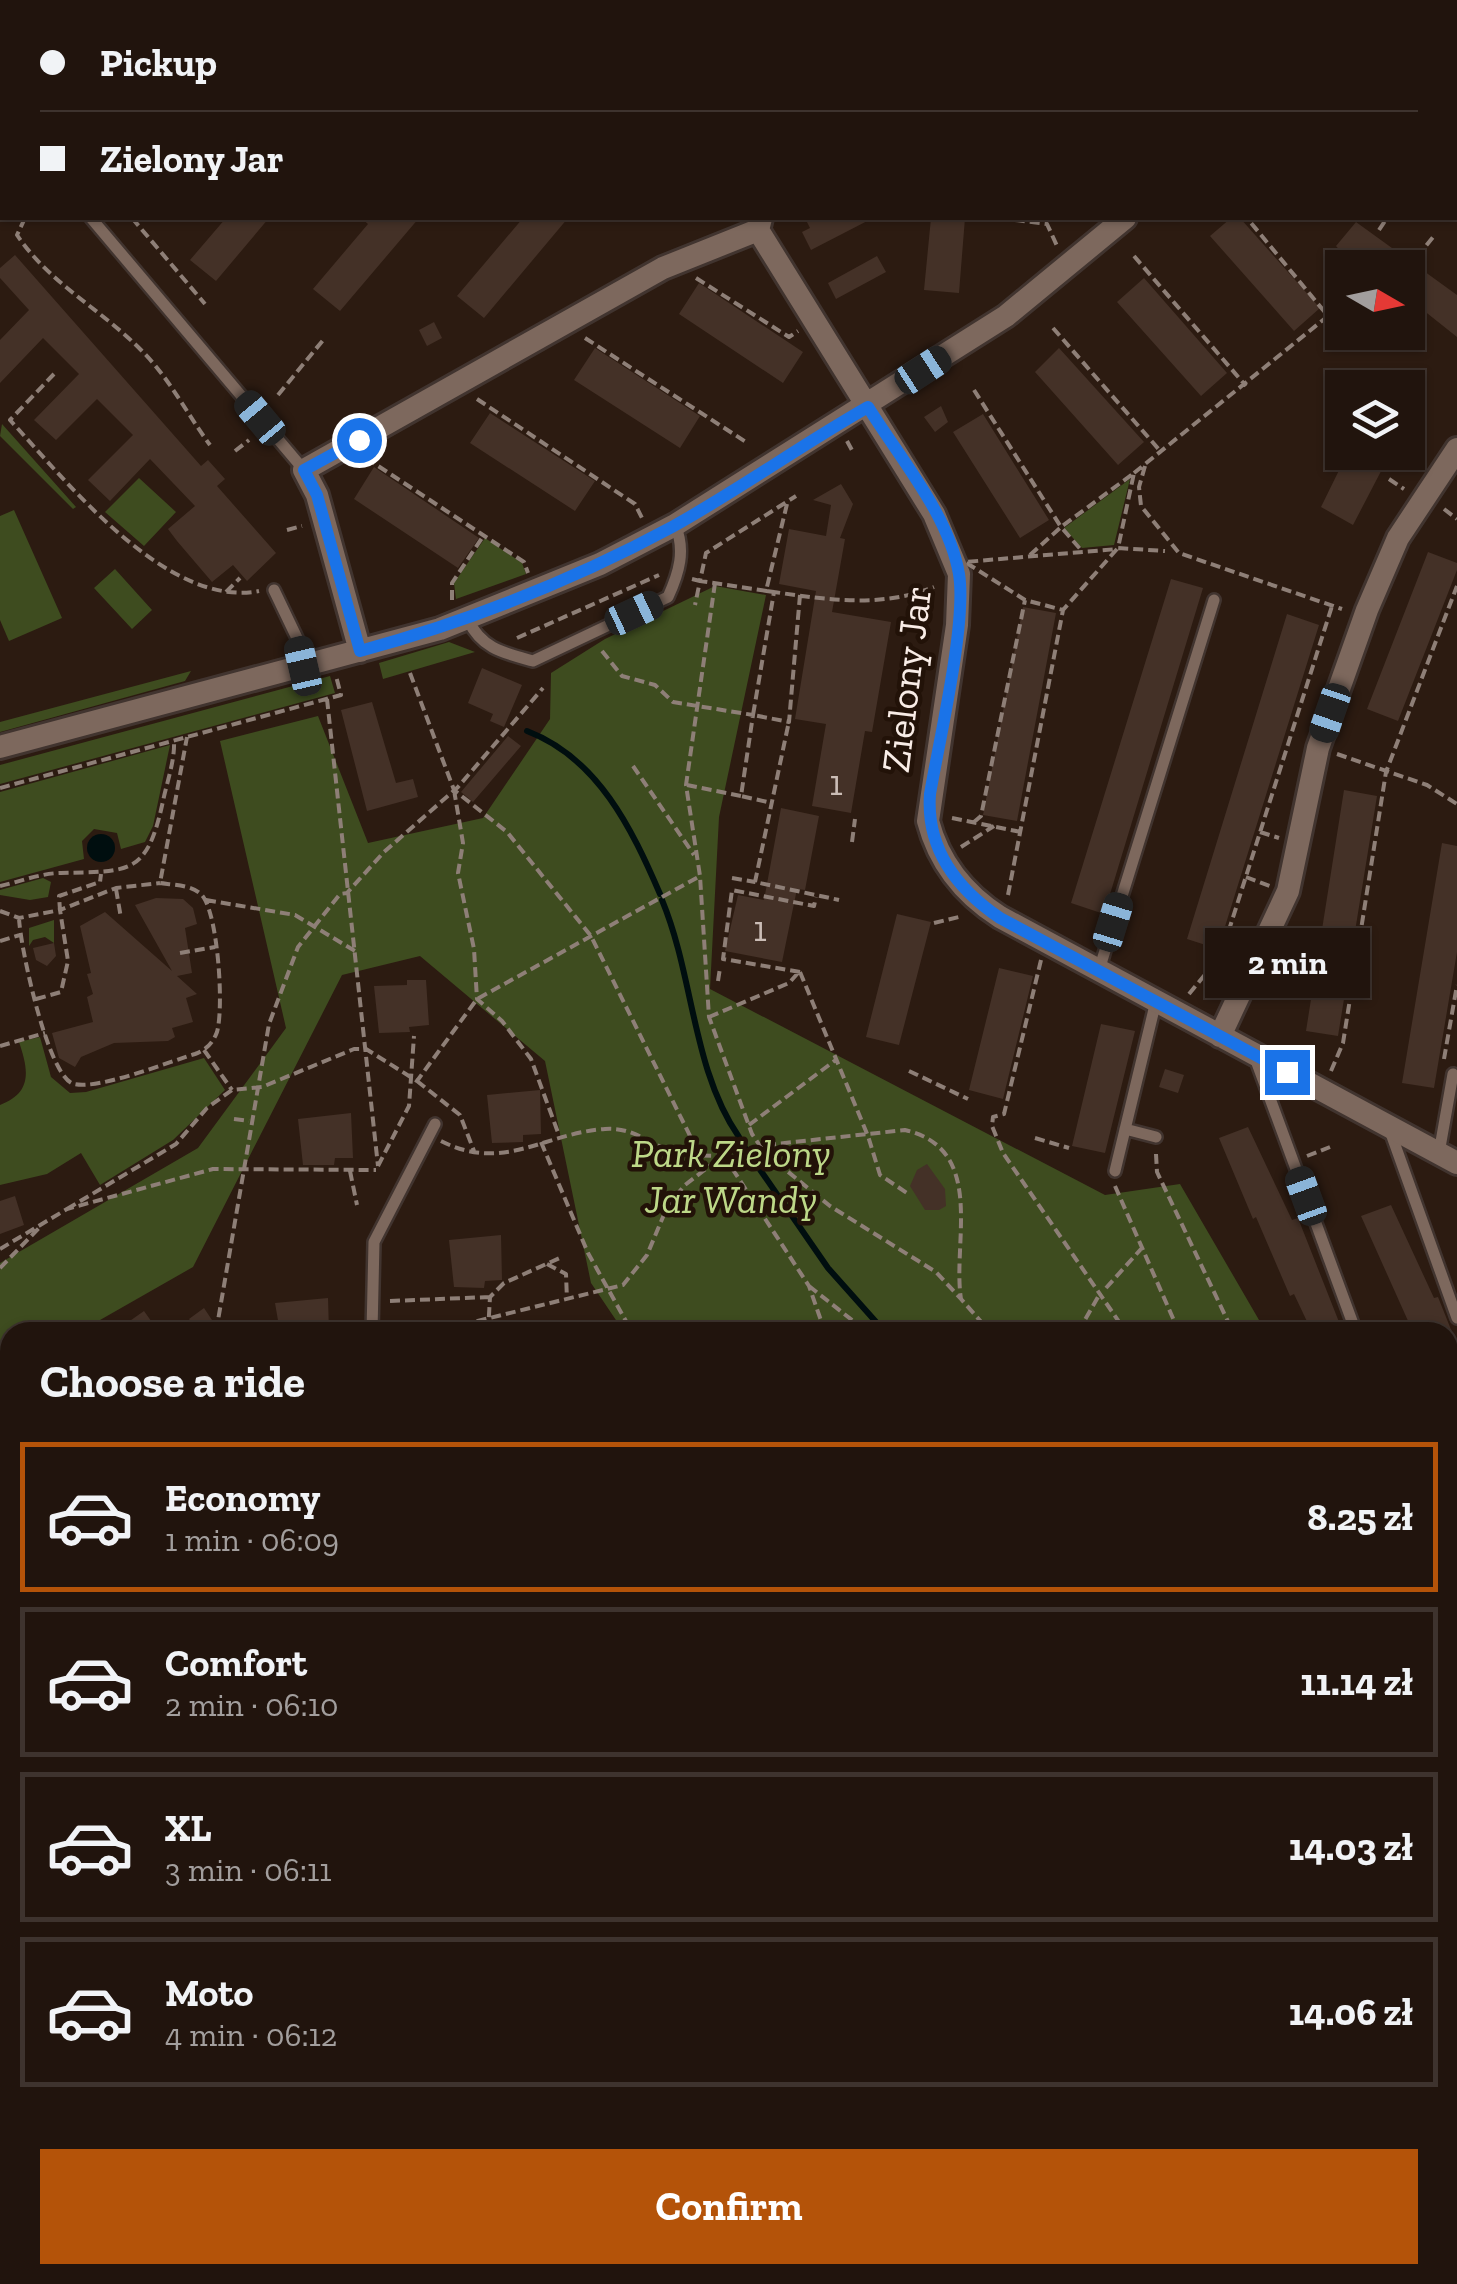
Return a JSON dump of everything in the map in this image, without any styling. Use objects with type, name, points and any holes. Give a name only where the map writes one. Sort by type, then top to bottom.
[{"type":"street","points":[[0,748],[360,651],[461,612],[569,579],[675,525],[868,407],[1006,316],[1123,220]]},
{"type":"street","points":[[360,651],[317,495],[304,470],[663,268],[759,224]]},
{"type":"street","name":"Zielony Jar","points":[[759,224],[934,514],[959,574],[957,626],[928,821],[934,845],[965,891],[981,905],[1098,970],[1448,1158]]},
{"type":"street","points":[[1220,1036],[1288,891],[1318,748],[1398,538],[1457,448]]},
{"type":"lane","points":[[93,220],[304,470]]},
{"type":"lane","points":[[461,612],[476,636],[492,648],[533,662],[668,597],[682,541],[675,525]]},
{"type":"lane","points":[[274,590],[297,638],[303,666]]},
{"type":"lane","points":[[1098,970],[1214,600]]},
{"type":"lane","points":[[1114,1171],[1156,1001]]},
{"type":"lane","points":[[1253,1054],[1352,1322]]},
{"type":"lane","points":[[1448,1158],[1453,1074]]},
{"type":"lane","points":[[372,1322],[376,1235],[435,1124]]},
{"type":"lane","points":[[1387,1124],[1457,1318]]},
{"type":"lane","points":[[1125,1129],[1156,1137]]},
{"type":"path","points":[[25,220],[17,235],[38,266],[139,348],[168,379],[210,446]]},
{"type":"path","points":[[134,220],[205,304]]},
{"type":"path","points":[[1016,220],[1048,224],[1058,248]]},
{"type":"path","points":[[1028,556],[1061,526],[1246,386],[1328,316],[1250,220]]},
{"type":"path","points":[[1379,230],[1386,220]]},
{"type":"path","points":[[1423,250],[1434,236]]},
{"type":"path","points":[[1134,256],[1246,386]]},
{"type":"path","points":[[688,273],[790,337],[799,331]]},
{"type":"path","points":[[1052,328],[1162,453]]},
{"type":"path","points":[[576,333],[746,442]]},
{"type":"path","points":[[278,396],[324,339]]},
{"type":"path","points":[[54,374],[10,420],[122,535],[162,564],[224,594],[240,596],[274,590]]},
{"type":"path","points":[[974,390],[1061,526],[1082,551]]},
{"type":"path","points":[[484,404],[635,504],[642,517]]},
{"type":"path","points":[[234,451],[248,440]]},
{"type":"path","points":[[846,440],[854,454]]},
{"type":"path","points":[[358,453],[524,562],[530,577]]},
{"type":"path","points":[[1145,466],[1139,488],[1141,506],[1180,553],[1352,613]]},
{"type":"path","points":[[1006,906],[1063,610],[1118,548],[1134,473]]},
{"type":"path","points":[[1388,479],[1406,491]]},
{"type":"path","points":[[492,648],[588,609],[706,553],[796,496]]},
{"type":"path","points":[[787,504],[766,591],[874,602],[902,600],[934,588]]},
{"type":"path","points":[[1449,513],[1457,519]]},
{"type":"path","points":[[287,530],[306,526]]},
{"type":"path","points":[[461,612],[452,582],[484,535]]},
{"type":"path","points":[[1063,610],[1025,600],[965,562],[1118,548],[1164,550]]},
{"type":"path","points":[[694,605],[706,553]]},
{"type":"path","points":[[224,594],[240,578]]},
{"type":"path","points":[[700,581],[774,592]]},
{"type":"path","points":[[715,583],[686,785],[700,876],[709,1017],[749,1125],[765,1153],[830,1206],[936,1272],[981,1322]]},
{"type":"path","points":[[1327,1080],[1343,1043],[1386,772],[1457,586]]},
{"type":"path","points":[[742,796],[774,592]]},
{"type":"path","points":[[602,652],[622,676],[655,685],[673,702],[789,722],[800,595]]},
{"type":"path","points":[[974,822],[980,816],[1025,600]]},
{"type":"path","points":[[1183,1002],[1221,955],[1332,606]]},
{"type":"path","points":[[1318,647],[1336,653]]},
{"type":"path","points":[[0,788],[341,695],[335,672]]},
{"type":"path","points":[[410,673],[454,790],[462,844],[458,872],[474,948],[476,999],[502,1021],[531,1059],[560,1138]]},
{"type":"path","points":[[218,1322],[256,1086],[282,981],[298,947],[340,894],[348,893],[384,852],[454,790],[542,688]]},
{"type":"path","points":[[1302,694],[1318,699]]},
{"type":"path","points":[[327,699],[378,1166],[409,1106],[414,1036]]},
{"type":"path","points":[[755,882],[788,726]]},
{"type":"path","points":[[160,884],[186,737]]},
{"type":"path","points":[[0,886],[56,873],[101,874],[128,869],[146,855],[156,834],[174,740]]},
{"type":"path","points":[[1318,748],[1426,786],[1457,804]]},
{"type":"path","points":[[633,766],[697,859]]},
{"type":"path","points":[[1274,782],[1286,785]]},
{"type":"path","points":[[686,785],[772,802]]},
{"type":"path","points":[[454,790],[507,832],[592,936],[699,1154]]},
{"type":"path","points":[[946,816],[1021,832]]},
{"type":"path","points":[[852,842],[855,819]]},
{"type":"path","points":[[957,850],[994,826]]},
{"type":"path","points":[[1260,832],[1288,841]]},
{"type":"path","points":[[36,998],[61,992],[68,961],[59,896],[100,882],[101,874]]},
{"type":"path","points":[[417,1081],[476,999],[700,876]]},
{"type":"path","points":[[732,878],[839,900]]},
{"type":"path","points":[[1246,878],[1274,887]]},
{"type":"path","points":[[0,911],[18,918],[60,910],[116,888],[160,884],[194,890],[206,900],[294,915],[355,951]]},
{"type":"path","points":[[116,888],[121,918]]},
{"type":"path","points":[[800,972],[723,959],[732,890],[814,906],[817,896]]},
{"type":"path","points":[[18,918],[56,1071],[78,1085],[204,1050],[218,1025],[215,947],[206,900]]},
{"type":"path","points":[[934,923],[970,914]]},
{"type":"path","points":[[1231,924],[1244,928]]},
{"type":"path","points":[[0,941],[20,935]]},
{"type":"path","points":[[180,954],[215,947]]},
{"type":"path","points":[[1042,960],[1004,1114],[993,1117],[992,1126],[1003,1152],[1118,1322]]},
{"type":"path","points":[[718,980],[720,968]]},
{"type":"path","points":[[709,1017],[788,983],[800,972]]},
{"type":"path","points":[[800,972],[880,1174],[907,1193]]},
{"type":"path","points":[[0,1046],[45,1032]]},
{"type":"path","points":[[0,1249],[176,1144],[207,1108],[232,1090],[322,1065],[354,1048],[366,1050],[417,1081],[460,1115],[474,1152]]},
{"type":"path","points":[[204,1050],[232,1090]]},
{"type":"path","points":[[749,1125],[837,1059]]},
{"type":"path","points":[[910,1071],[968,1099]]},
{"type":"path","points":[[234,1118],[250,1121]]},
{"type":"path","points":[[452,1146],[474,1152],[522,1153],[541,1142],[608,1129],[628,1130],[672,1153],[724,1156]]},
{"type":"path","points":[[766,1144],[905,1130],[923,1134],[954,1174],[964,1210],[960,1299]]},
{"type":"path","points":[[1156,1137],[1157,1172],[1227,1322]]},
{"type":"path","points":[[1035,1138],[1069,1148]]},
{"type":"path","points":[[541,1142],[607,1290],[626,1322]]},
{"type":"path","points":[[479,1322],[623,1284],[638,1269],[662,1229],[668,1204],[738,1144]]},
{"type":"path","points":[[1293,1162],[1330,1147]]},
{"type":"path","points":[[724,1156],[809,1286],[822,1322]]},
{"type":"path","points":[[67,1208],[213,1169],[241,1166],[376,1170]]},
{"type":"path","points":[[350,1171],[357,1206]]},
{"type":"path","points":[[1114,1171],[1115,1185],[1174,1322]]},
{"type":"path","points":[[0,1268],[45,1222]]},
{"type":"path","points":[[1106,1288],[1141,1249]]},
{"type":"path","points":[[488,1320],[490,1297],[504,1283],[562,1257]]},
{"type":"path","points":[[547,1264],[566,1274],[568,1300]]},
{"type":"path","points":[[809,1286],[854,1322]]},
{"type":"path","points":[[1084,1322],[1098,1296]]},
{"type":"path","points":[[394,1301],[490,1297]]},
{"type":"green space","points":[[2,424],[76,507],[73,509],[0,436]]},
{"type":"green space","points":[[139,478],[176,512],[144,546],[105,512]]},
{"type":"green space","points":[[1130,479],[1114,545],[1082,548],[1064,528]]},
{"type":"green space","points":[[14,510],[62,618],[9,641],[0,620],[0,516]]},
{"type":"green space","points":[[485,538],[522,563],[526,574],[456,599],[454,583]]},
{"type":"green space","points":[[115,569],[152,610],[132,629],[94,588]]},
{"type":"green space","name":"Park Zielony Jar Wandy","points":[[715,586],[766,595],[719,817],[710,989],[1105,1195],[1180,1184],[1260,1322],[617,1322],[591,1283],[545,1061],[420,956],[342,975],[193,1267],[97,1322],[0,1322],[0,1263],[198,1148],[286,1028],[220,741],[318,716],[368,843],[483,818],[550,719],[551,673],[605,639]]},
{"type":"green space","points":[[449,642],[475,652],[383,679],[379,663]]},
{"type":"green space","points":[[191,671],[185,681],[0,732],[0,722]]},
{"type":"green space","points":[[330,676],[335,693],[0,784],[0,765]]},
{"type":"green space","points":[[170,745],[153,826],[145,842],[121,849],[117,833],[94,829],[82,841],[84,859],[0,882],[0,792]]},
{"type":"green space","points":[[43,878],[51,882],[48,897],[30,900],[0,895],[0,890]]},
{"type":"green space","points":[[54,920],[54,943],[45,937],[33,940],[29,946],[29,928]]},
{"type":"green space","points":[[40,1037],[51,1077],[70,1093],[86,1092],[204,1058],[225,1090],[173,1140],[100,1185],[81,1153],[47,1174],[0,1185],[0,1105],[23,1087],[26,1072],[19,1042]]},
{"type":"shaded area","points":[[101,834],[111,838],[115,848],[111,858],[101,862],[91,858],[87,848],[91,838]]},
{"type":"building","points":[[224,220],[267,220],[216,281],[190,260]]},
{"type":"building","points":[[363,220],[417,220],[340,311],[313,289],[368,224]]},
{"type":"building","points":[[521,220],[566,220],[484,318],[457,296]]},
{"type":"building","points":[[806,220],[869,220],[811,250],[802,232],[810,228]]},
{"type":"building","points":[[931,220],[965,220],[959,293],[924,290]]},
{"type":"building","points":[[1229,220],[1242,220],[1320,308],[1294,331],[1210,236]]},
{"type":"building","points":[[1356,222],[1395,250],[1340,250],[1336,246]]},
{"type":"building","points":[[15,255],[201,466],[208,460],[225,479],[217,486],[276,553],[247,581],[233,565],[212,582],[177,541],[168,529],[195,506],[150,459],[110,501],[88,480],[133,435],[97,399],[56,440],[34,420],[79,374],[43,338],[0,383],[0,340],[29,310],[0,278],[0,268]]},
{"type":"building","points":[[877,256],[886,272],[836,299],[828,283]]},
{"type":"building","points":[[1425,272],[1457,295],[1457,337],[1425,312]]},
{"type":"building","points":[[1144,278],[1227,373],[1201,396],[1117,302]]},
{"type":"building","points":[[699,283],[803,352],[783,383],[679,314]]},
{"type":"building","points":[[434,322],[442,338],[427,346],[419,330]]},
{"type":"building","points":[[595,348],[700,416],[680,448],[574,380]]},
{"type":"building","points":[[1059,348],[1144,442],[1118,465],[1035,372]]},
{"type":"building","points":[[941,406],[948,422],[935,432],[924,417]]},
{"type":"building","points":[[490,413],[595,481],[575,511],[470,443]]},
{"type":"building","points":[[983,414],[1049,520],[1020,538],[953,432]]},
{"type":"building","points":[[374,467],[479,538],[458,568],[354,499]]},
{"type":"building","points":[[1339,470],[1382,470],[1353,525],[1321,507]]},
{"type":"building","points":[[841,484],[853,504],[840,538],[845,539],[832,612],[891,622],[872,732],[865,731],[851,813],[812,806],[826,724],[795,719],[816,591],[779,584],[789,529],[826,536],[831,505],[813,500]]},
{"type":"building","points":[[1428,552],[1457,563],[1457,570],[1398,721],[1367,709]]},
{"type":"building","points":[[1171,579],[1203,588],[1104,914],[1071,903]]},
{"type":"building","points":[[1023,607],[1056,613],[1017,821],[983,815]]},
{"type":"building","points":[[1287,614],[1319,625],[1218,949],[1187,939]]},
{"type":"building","points":[[482,668],[522,685],[504,727],[490,721],[493,714],[468,703]]},
{"type":"building","points":[[372,702],[396,783],[413,779],[418,797],[367,811],[341,710]]},
{"type":"building","points":[[508,736],[521,746],[473,802],[461,792]]},
{"type":"building","points":[[1344,790],[1377,796],[1338,1036],[1306,1031]]},
{"type":"building","points":[[781,808],[819,816],[805,890],[797,889],[782,962],[725,951],[738,895],[764,900]]},
{"type":"building","points":[[1442,843],[1457,846],[1457,952],[1434,1088],[1402,1083]]},
{"type":"building","points":[[156,898],[183,899],[193,908],[197,924],[185,928],[192,973],[177,976],[197,994],[186,998],[193,1022],[172,1028],[175,1037],[168,1041],[114,1043],[81,1057],[75,1067],[59,1058],[52,1033],[93,1022],[87,997],[93,994],[87,974],[91,973],[80,926],[105,912],[172,971],[135,905]]},
{"type":"building","points":[[897,914],[931,922],[899,1045],[866,1037]]},
{"type":"building","points":[[54,943],[56,956],[47,966],[36,960],[33,948]]},
{"type":"building","points":[[999,968],[1033,976],[1003,1099],[969,1090]]},
{"type":"building","points":[[407,980],[426,980],[429,1025],[409,1027],[410,1032],[379,1033],[374,986],[407,985]]},
{"type":"building","points":[[1101,1024],[1135,1031],[1105,1153],[1072,1146]]},
{"type":"building","points":[[1165,1069],[1184,1075],[1178,1093],[1159,1087]]},
{"type":"building","points":[[540,1090],[541,1134],[523,1135],[523,1142],[492,1143],[487,1095]]},
{"type":"building","points":[[351,1113],[353,1158],[335,1158],[334,1165],[303,1165],[298,1119]]},
{"type":"building","points":[[1248,1127],[1292,1220],[1298,1218],[1339,1322],[1307,1322],[1294,1294],[1290,1296],[1219,1138]]},
{"type":"building","points":[[927,1164],[945,1189],[946,1206],[939,1210],[925,1210],[910,1186],[917,1170]]},
{"type":"building","points":[[15,1196],[24,1225],[0,1234],[0,1201]]},
{"type":"building","points":[[1391,1205],[1448,1322],[1409,1322],[1361,1216]]},
{"type":"building","points":[[501,1235],[502,1280],[485,1281],[484,1288],[454,1287],[449,1240]]},
{"type":"building","points":[[328,1298],[329,1322],[278,1322],[275,1303]]},
{"type":"building","points":[[204,1308],[213,1322],[191,1322],[189,1319]]},
{"type":"building","points":[[144,1311],[152,1322],[128,1322]]},
{"type":"waterway","points":[[527,731],[552,743],[593,777],[624,821],[660,894]]},
{"type":"waterway","points":[[662,900],[681,960],[702,1052],[739,1137]]},
{"type":"waterway","points":[[743,1145],[828,1268],[876,1322]]},
{"type":"route","points":[[359,440],[304,470],[317,495],[360,651],[468,620],[600,564],[675,525],[868,407],[934,514],[959,574],[957,626],[930,794],[928,821],[934,845],[965,891],[1000,918],[1287,1072]]}]
